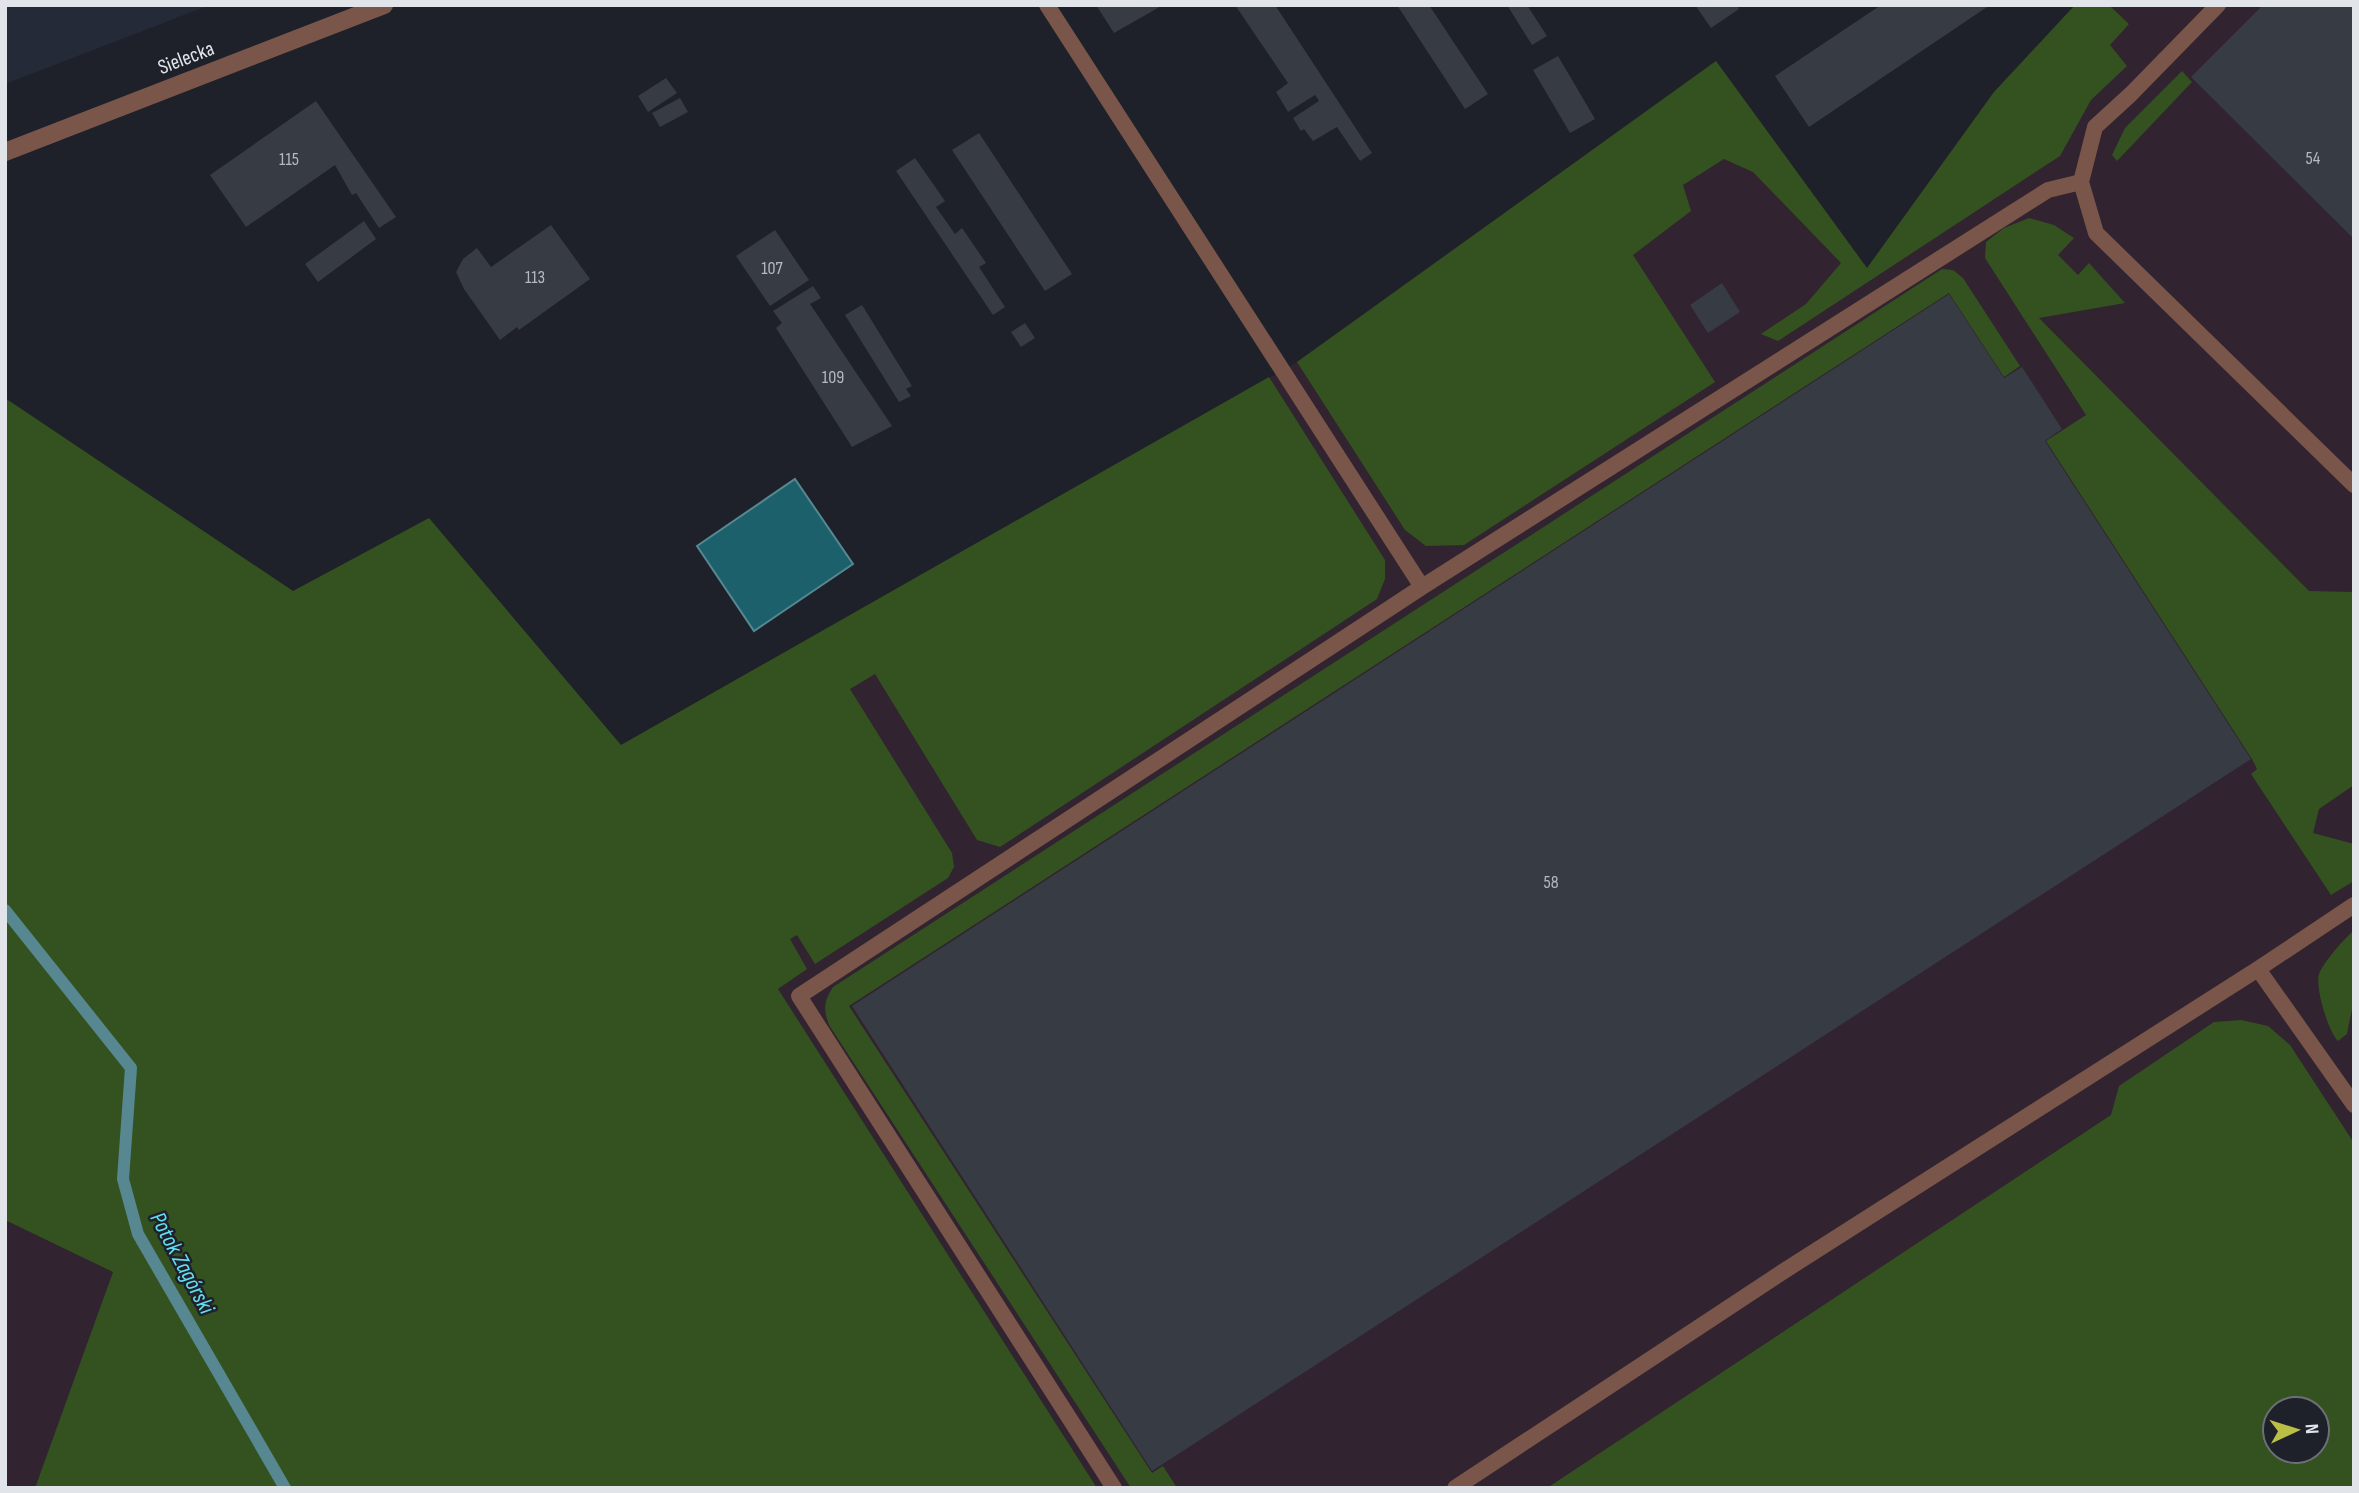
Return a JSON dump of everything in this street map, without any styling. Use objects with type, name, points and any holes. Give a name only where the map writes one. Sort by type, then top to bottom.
[{"type":"street","name":"Sielecka","points":[[5,152],[383,5]]},
{"type":"lane","points":[[1047,5],[1422,587]]},
{"type":"lane","points":[[2218,5],[2095,127],[2081,182],[2096,233],[2354,485]]},
{"type":"lane","points":[[1114,1488],[799,996],[1422,587],[2048,190],[2081,182]]},
{"type":"lane","points":[[1455,1488],[1784,1271],[2354,905]]},
{"type":"lane","points":[[2258,969],[2354,1105]]},
{"type":"shaded area","points":[[5,5],[210,5],[5,84]]},
{"type":"shaded area","points":[[2075,5],[2354,5],[2354,1232],[1586,1488],[1097,1488],[621,745],[1297,362],[1716,61],[1867,268],[1994,92]]},
{"type":"shaded area","points":[[5,1220],[114,1272],[35,1488],[5,1488]]},
{"type":"green space","points":[[2075,5],[2112,5],[2129,24],[2110,45],[2127,66],[2091,100],[2060,156],[1778,341],[1761,334],[1806,304],[1841,263],[1753,172],[1724,159],[1683,185],[1691,211],[1633,255],[1715,382],[1464,545],[1426,546],[1405,530],[1297,362],[1716,61],[1867,268],[1994,92]]},
{"type":"green space","points":[[2182,71],[2192,82],[2117,161],[2112,155],[2125,128]]},
{"type":"green space","points":[[2029,218],[2054,225],[2074,238],[2058,255],[2078,275],[2089,263],[2125,303],[2039,318],[2309,591],[2354,592],[2354,785],[2319,809],[2313,833],[2354,844],[2354,881],[2331,895],[2251,774],[2257,769],[2252,759],[2046,441],[2086,415],[1985,258],[1986,242],[2004,228]]},
{"type":"green space","points":[[1942,269],[1953,270],[1963,278],[2020,366],[2004,377],[1949,293],[849,1006],[1152,1473],[1163,1466],[1177,1488],[1131,1488],[829,1025],[825,1005],[833,987]]},
{"type":"green space","points":[[1269,377],[1385,560],[1385,579],[1377,599],[1000,847],[977,840],[875,674],[850,689],[952,853],[954,867],[948,878],[815,964],[797,935],[790,939],[807,969],[778,989],[1097,1488],[35,1488],[113,1272],[5,1220],[5,398],[293,591],[429,518],[621,745]]},
{"type":"green space","points":[[2354,931],[2354,999],[2347,1034],[2338,1041],[2323,1009],[2318,980],[2325,963]]},
{"type":"green space","points":[[2241,1020],[2268,1026],[2290,1045],[2354,1143],[2354,1488],[1547,1488],[2111,1115],[2119,1086],[2214,1022]]},
{"type":"water","points":[[795,479],[853,564],[754,631],[697,546]]},
{"type":"building","points":[[1096,5],[1163,5],[1114,33]]},
{"type":"building","points":[[1235,5],[1275,5],[1372,153],[1360,161],[1337,127],[1313,141],[1304,129],[1301,131],[1293,118],[1319,101],[1315,95],[1288,112],[1276,92],[1288,83]]},
{"type":"building","points":[[1397,5],[1429,5],[1488,94],[1465,109]]},
{"type":"building","points":[[1507,5],[1527,5],[1547,36],[1532,45]]},
{"type":"building","points":[[1695,5],[1737,5],[1739,9],[1711,28]]},
{"type":"building","points":[[1881,5],[1990,5],[1809,127],[1775,76]]},
{"type":"building","points":[[2263,5],[2354,5],[2354,239],[2191,77]]},
{"type":"building","points":[[1558,56],[1595,119],[1570,133],[1533,70]]},
{"type":"building","points":[[666,78],[677,93],[648,112],[638,96]]},
{"type":"building","points":[[680,98],[688,112],[660,127],[652,113]]},
{"type":"building","points":[[316,101],[396,217],[379,228],[356,193],[352,195],[335,165],[246,227],[210,175]]},
{"type":"building","points":[[979,133],[1072,274],[1045,291],[952,150]]},
{"type":"building","points":[[915,158],[945,201],[936,207],[955,234],[962,228],[986,263],[979,267],[1005,307],[993,315],[896,171]]},
{"type":"building","points":[[364,221],[376,239],[318,282],[305,264]]},
{"type":"building","points":[[551,225],[590,279],[519,330],[517,327],[500,340],[464,289],[456,272],[463,259],[477,248],[491,267]]},
{"type":"building","points":[[775,230],[809,280],[770,306],[736,256]]},
{"type":"building","points":[[1722,283],[1740,312],[1708,333],[1690,305]]},
{"type":"building","points":[[813,286],[821,298],[810,304],[892,426],[852,447],[776,328],[782,323],[773,311]]},
{"type":"building","points":[[1949,294],[2004,378],[2022,367],[2062,429],[2045,441],[2251,759],[1152,1471],[852,1006]]},
{"type":"building","points":[[862,305],[912,386],[906,389],[911,396],[899,402],[845,315]]},
{"type":"building","points":[[1025,323],[1035,338],[1021,347],[1011,332]]},
{"type":"waterway","name":"Potok Zagórski","points":[[5,910],[131,1068],[123,1179],[138,1234],[285,1488]]}]
